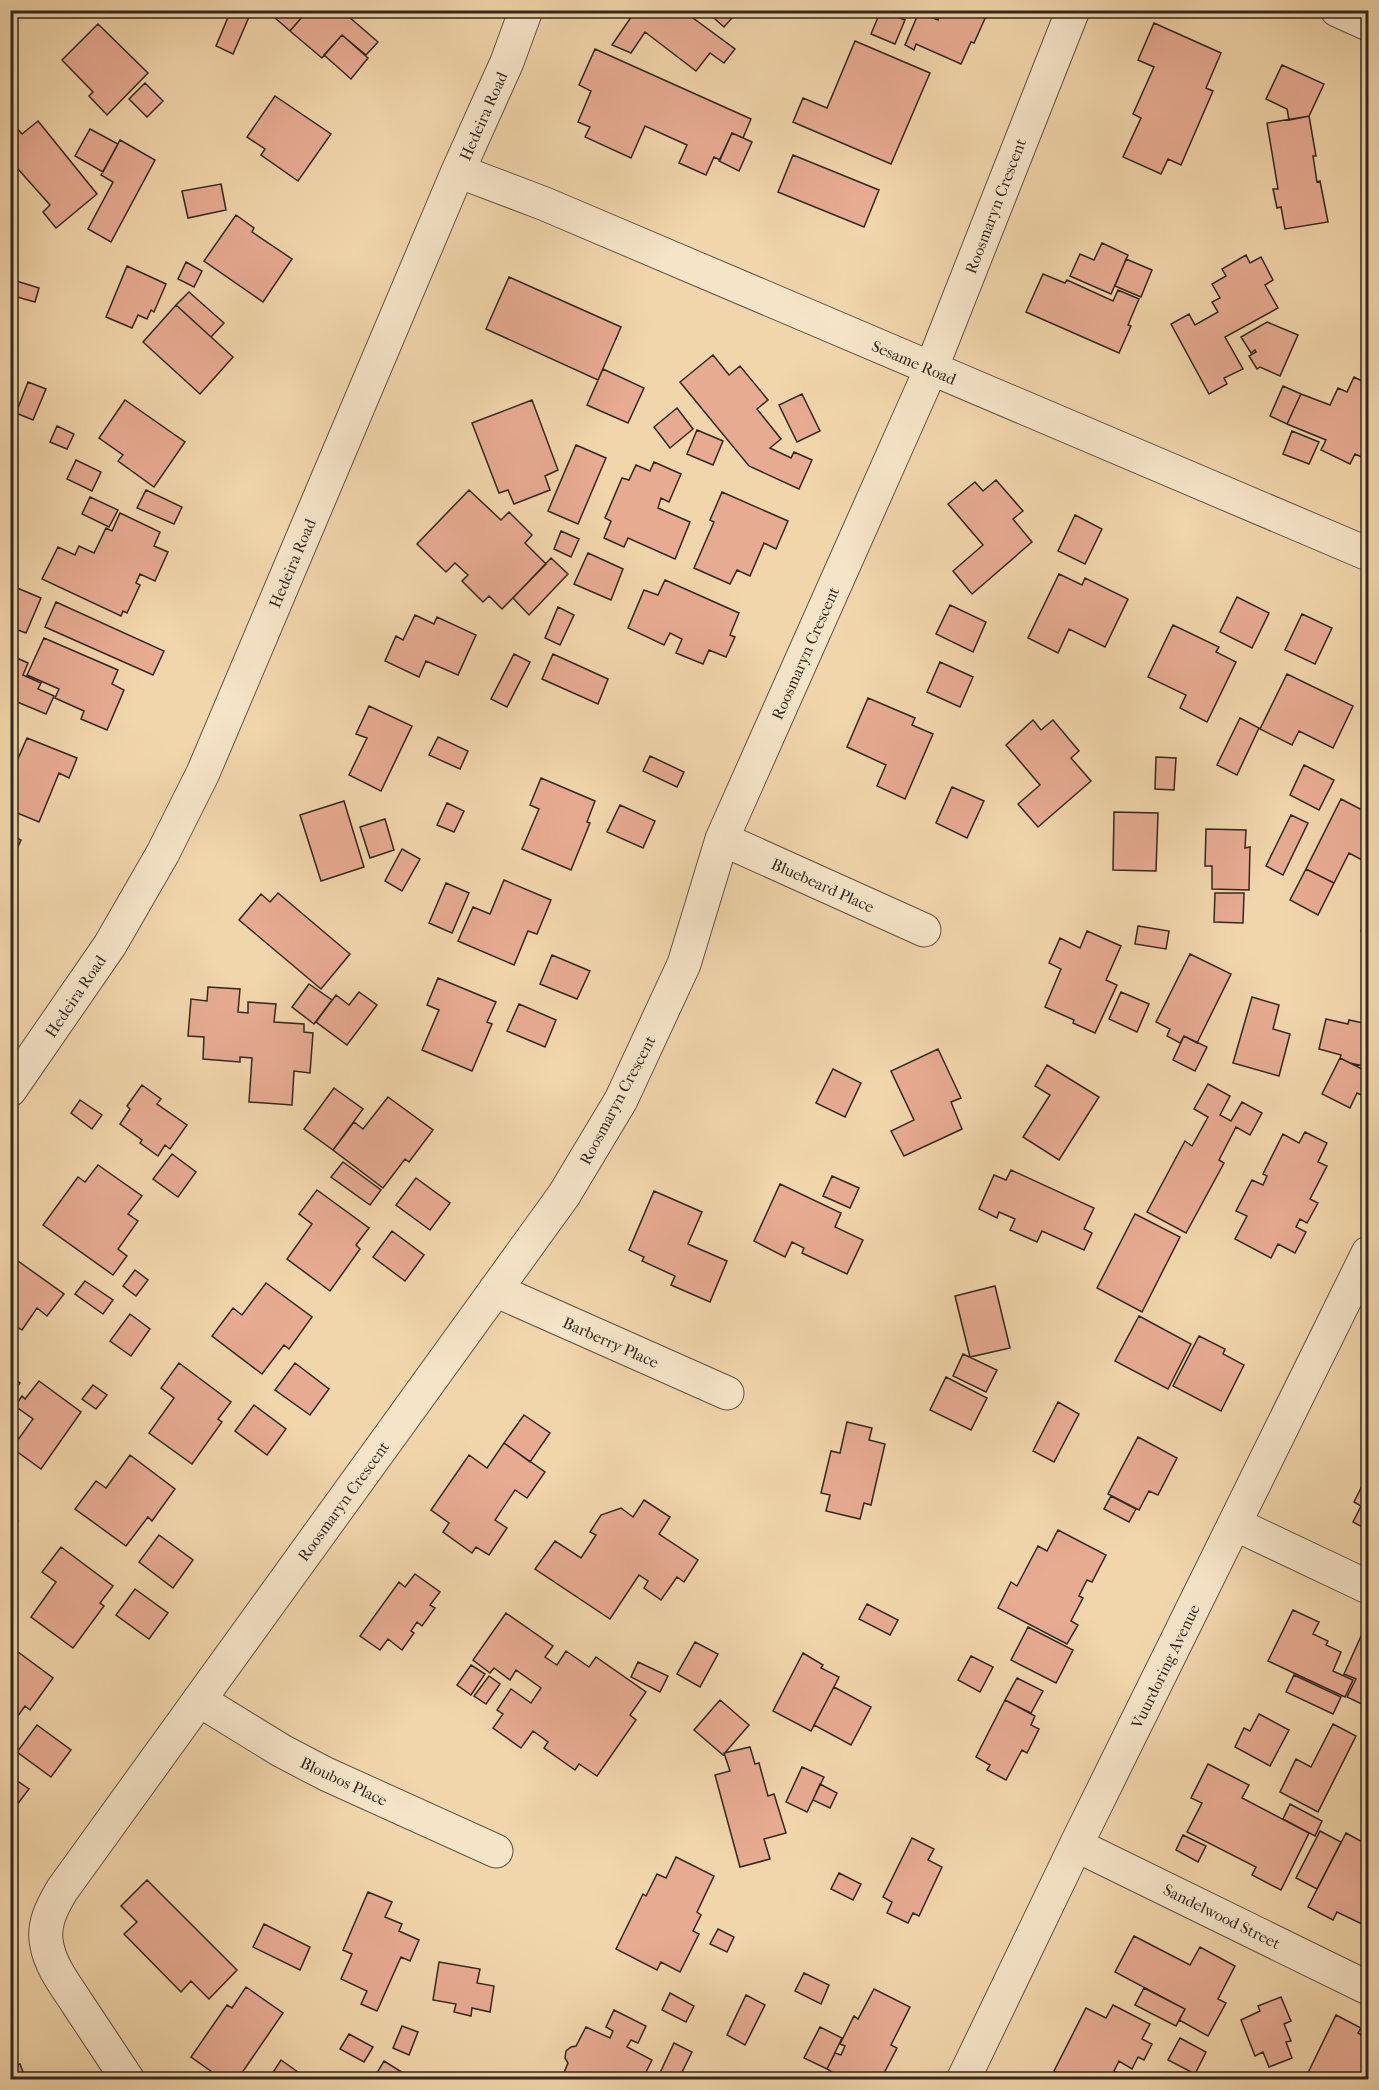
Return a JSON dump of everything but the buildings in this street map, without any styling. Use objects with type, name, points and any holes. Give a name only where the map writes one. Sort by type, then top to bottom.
[{"type":"street","name":"Hedeira Road","points":[[10,1090],[110,945],[163,853],[203,773],[458,171],[507,62],[526,10]]},
{"type":"street","name":"Roosmaryn Crescent","points":[[128,2079],[60,1975],[47,1946],[46,1930],[50,1911],[62,1890],[564,1195],[621,1100],[684,964],[723,839],[931,369],[1073,10]]},
{"type":"street","points":[[1336,10],[1368,24]]},
{"type":"street","name":"Sesame Road","points":[[458,171],[545,204],[1368,554]]},
{"type":"street","name":"Bluebeard Place","points":[[723,839],[924,930]]},
{"type":"street","name":"Vuurdoring Avenue","points":[[963,2079],[1368,1253]]},
{"type":"street","name":"Barberry Place","points":[[495,1290],[727,1393]]},
{"type":"street","points":[[1235,1524],[1368,1587]]},
{"type":"street","name":"Bloubos Place","points":[[199,1700],[282,1751],[326,1774],[496,1851]]},
{"type":"street","name":"Sandelwood Street","points":[[1076,1845],[1368,1988]]}]
